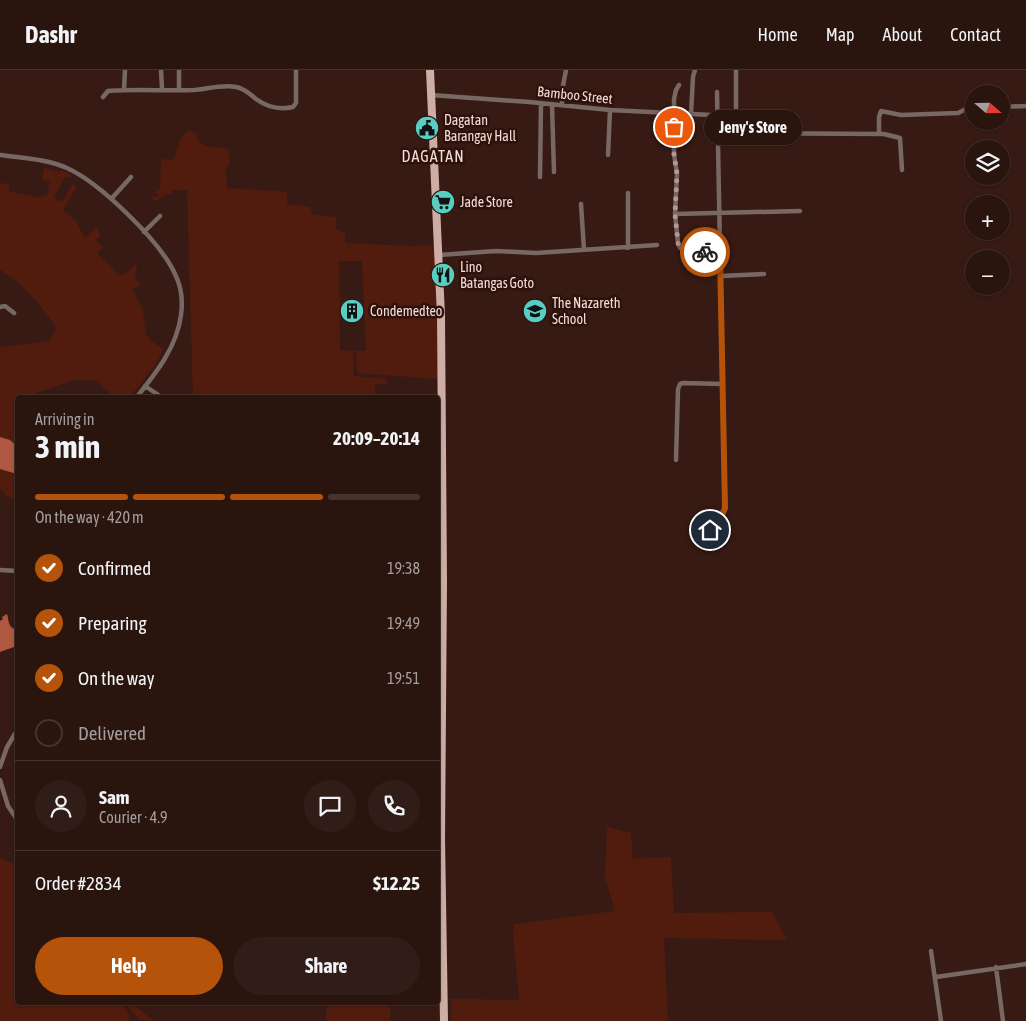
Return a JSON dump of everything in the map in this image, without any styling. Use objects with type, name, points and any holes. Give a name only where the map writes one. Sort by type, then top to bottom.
[{"type":"main road","points":[[430,70],[432,152],[441,316],[440,740],[444,1021]]},
{"type":"street","points":[[124,90],[125,70]]},
{"type":"street","points":[[162,70],[162,89]]},
{"type":"street","points":[[179,70],[179,90]]},
{"type":"street","points":[[103,97],[108,91],[193,90],[235,86],[269,105],[289,108],[293,107],[296,103],[296,70]]},
{"type":"street","points":[[562,104],[566,70]]},
{"type":"street","points":[[691,114],[695,70]]},
{"type":"street","points":[[717,115],[735,114],[736,70]]},
{"type":"street","points":[[679,86],[674,99],[674,154],[677,174],[675,214],[678,243],[680,248],[685,250],[720,253]]},
{"type":"street","points":[[710,530],[721,517],[725,508],[717,92]]},
{"type":"street","name":"Bamboo Street","points":[[431,94],[562,104],[610,110],[717,115]]},
{"type":"street","points":[[540,177],[541,103]]},
{"type":"street","points":[[552,104],[554,172]]},
{"type":"street","points":[[1010,107],[1026,106]]},
{"type":"street","points":[[608,155],[610,110]]},
{"type":"street","points":[[878,134],[881,111],[901,115],[958,113],[965,110]]},
{"type":"street","points":[[717,133],[878,134],[900,138],[902,170]]},
{"type":"street","points":[[0,155],[62,166],[86,178],[112,198],[144,232],[175,273],[180,290],[179,324],[170,350],[138,395]]},
{"type":"street","points":[[112,198],[131,177]]},
{"type":"street","points":[[628,193],[628,248]]},
{"type":"street","points":[[581,204],[584,250]]},
{"type":"street","points":[[675,214],[800,210]]},
{"type":"street","points":[[144,232],[160,216]]},
{"type":"street","points":[[438,255],[496,251],[536,252],[628,248],[657,245]]},
{"type":"street","points":[[721,276],[764,274]]},
{"type":"street","points":[[0,303],[2,307],[14,313]]},
{"type":"street","points":[[676,460],[678,389],[680,384],[683,382],[722,384]]},
{"type":"street","points":[[146,386],[159,395]]},
{"type":"street","points":[[0,570],[15,571]]},
{"type":"street","points":[[0,767],[7,747],[15,735]]},
{"type":"street","points":[[0,780],[8,806],[15,816]]},
{"type":"street","points":[[931,951],[941,1021]]},
{"type":"street","points":[[936,977],[1026,964]]},
{"type":"street","points":[[996,967],[1003,1021]]},
{"type":"shaded area","points":[[189,130],[197,134],[197,140],[206,146],[229,149],[229,165],[226,169],[227,188],[287,192],[287,204],[310,207],[312,214],[315,215],[336,217],[336,229],[345,234],[345,243],[413,246],[436,245],[437,378],[357,373],[356,351],[365,351],[366,349],[362,261],[339,261],[340,350],[353,351],[354,376],[387,379],[387,384],[375,384],[375,395],[193,395],[187,190],[172,190],[172,193],[164,195],[157,201],[152,200],[153,197],[158,197],[159,195],[155,192],[160,190],[161,159],[173,160],[180,140]]},
{"type":"shaded area","points":[[44,168],[60,172],[61,170],[71,175],[69,178],[65,177],[54,197],[62,202],[73,184],[77,187],[63,210],[76,221],[85,238],[96,227],[101,235],[96,240],[103,247],[97,253],[121,276],[141,260],[136,265],[137,270],[134,275],[140,284],[144,283],[132,290],[142,309],[149,338],[164,348],[156,364],[132,395],[112,395],[96,380],[74,380],[36,393],[36,395],[15,395],[15,500],[5,495],[0,488],[0,347],[48,341],[53,335],[55,327],[45,312],[23,287],[0,270],[0,183],[9,184],[9,191],[41,198],[42,195],[47,196],[50,182],[42,180]]},
{"type":"shaded area","points":[[0,437],[10,440],[15,444],[15,473],[0,469]]},
{"type":"shaded area","points":[[7,614],[10,626],[15,629],[15,644],[14,647],[0,652],[0,621],[3,619],[2,617]]},
{"type":"shaded area","points":[[607,827],[631,833],[633,859],[671,857],[674,913],[772,912],[787,940],[664,938],[668,1021],[451,1021],[451,999],[519,1000],[513,933],[514,924],[615,911],[605,877]]},
{"type":"shaded area","points":[[0,858],[15,864],[15,1005],[123,1005],[128,1012],[130,1021],[0,1021]]},
{"type":"shaded area","points":[[128,1005],[135,1005],[154,1021],[140,1020]]},
{"type":"shaded area","points":[[327,1005],[390,1005],[390,1021],[328,1021],[326,1018]]},
{"type":"way so far","points":[[674,127],[674,154],[677,174],[675,214],[678,243],[680,248],[685,250],[705,252]]},
{"type":"place","name":"Jeny's Store","points":[[674,127]]},
{"type":"place","name":"Dagatan Barangay Hall","points":[[427,128]]},
{"type":"place","name":"Jade Store","points":[[443,202]]},
{"type":"place","name":"Lino Batangas Goto","points":[[443,275]]},
{"type":"place","name":"Condemedteo","points":[[352,311]]},
{"type":"place","name":"The Nazareth School","points":[[535,311]]},
{"type":"district","name":"DAGATAN","points":[[433,156]]},
{"type":"route","points":[[705,252],[720,253],[722,315],[725,508],[721,517],[710,530]]}]
